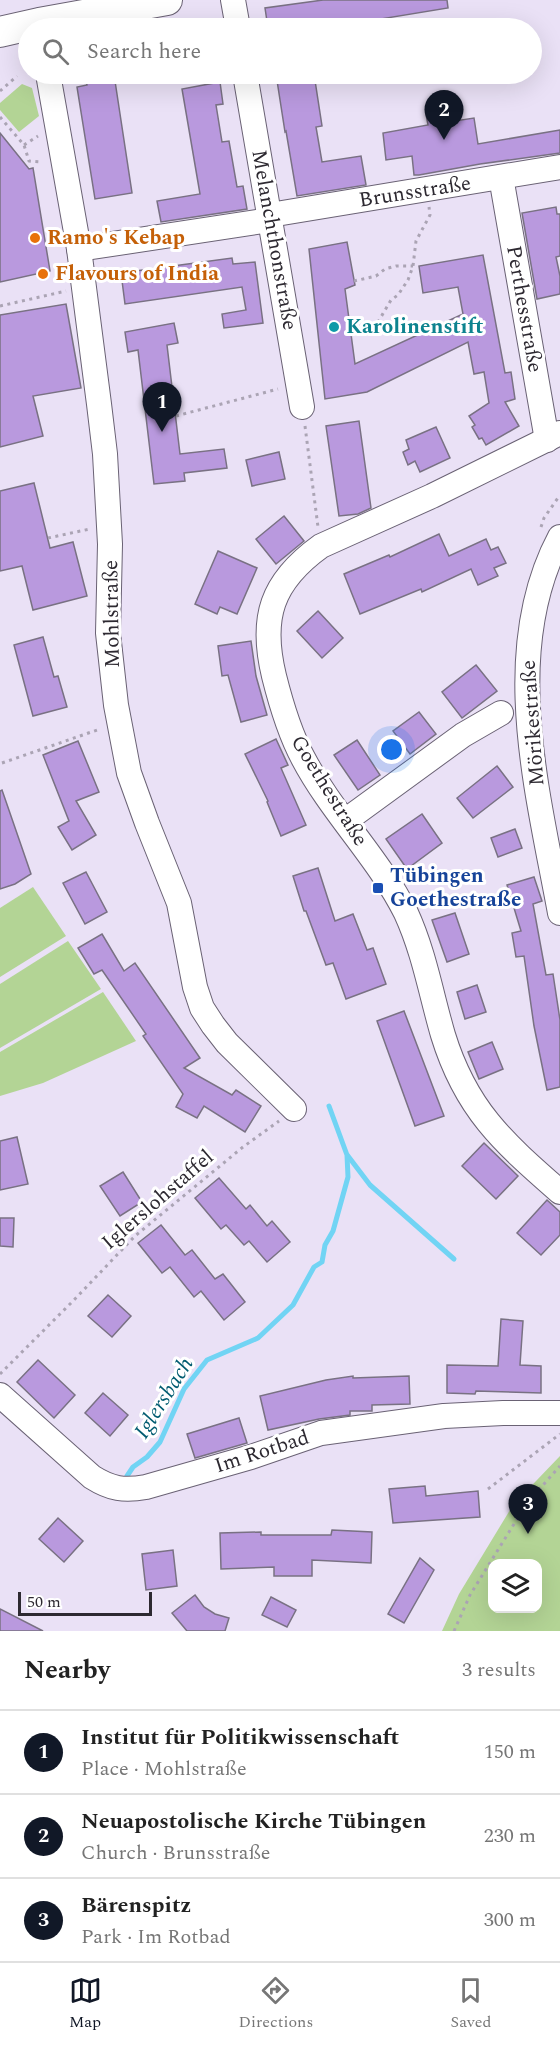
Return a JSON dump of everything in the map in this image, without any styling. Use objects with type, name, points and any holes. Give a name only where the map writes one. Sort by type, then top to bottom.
[{"type":"main road","points":[[79,18],[167,0]]},
{"type":"main road","points":[[0,32],[18,29]]},
{"type":"street","points":[[233,0],[236,18]]},
{"type":"street","name":"Mohlstraße","points":[[50,84],[85,287],[105,454],[110,544],[108,633],[119,722],[129,773],[179,903],[195,987],[202,1008],[227,1043],[294,1109]]},
{"type":"street","name":"Melanchthonstraße","points":[[247,84],[300,395]]},
{"type":"street","name":"Brunsstraße","points":[[79,249],[560,167]]},
{"type":"street","name":"Perthesstraße","points":[[501,177],[554,436]]},
{"type":"street","name":"Goethestraße","points":[[554,436],[432,496],[321,546],[304,558],[290,572],[277,592],[269,615],[268,639],[276,682],[291,733],[303,759],[387,880],[405,913],[418,943],[443,1035],[465,1089],[477,1109],[512,1150],[560,1192]]},
{"type":"street","name":"Mörikestraße","points":[[560,537],[545,571],[533,611],[528,639],[527,672],[533,757],[560,913]]},
{"type":"street","points":[[345,821],[463,735],[501,713]]},
{"type":"street","name":"Im Rotbad","points":[[0,1395],[92,1477],[105,1485],[125,1490],[146,1487],[251,1457],[321,1433],[444,1416],[560,1413]]},
{"type":"path","points":[[0,91],[17,76]]},
{"type":"path","points":[[0,117],[24,145],[29,161],[64,164]]},
{"type":"path","points":[[351,335],[364,331],[378,322],[391,300],[398,295],[408,280],[413,266],[416,241],[430,215],[429,203]]},
{"type":"path","points":[[354,280],[376,276],[396,266],[413,266]]},
{"type":"path","points":[[0,306],[85,287]]},
{"type":"path","points":[[176,416],[300,395]]},
{"type":"path","points":[[306,434],[321,546]]},
{"type":"path","points":[[48,538],[91,528]]},
{"type":"path","points":[[2,763],[119,722]]},
{"type":"path","name":"Iglerslohstaffel","points":[[0,1374],[135,1236],[243,1147],[294,1109]]},
{"type":"path","points":[[488,1490],[560,1434]]},
{"type":"path","points":[[454,1631],[470,1595],[527,1503],[560,1466]]},
{"type":"green space","points":[[22,84],[32,88],[39,116],[19,132],[0,110],[0,103]]},
{"type":"green space","points":[[33,887],[66,936],[0,977],[0,908]]},
{"type":"green space","points":[[68,941],[101,989],[0,1048],[0,984]]},
{"type":"green space","points":[[103,992],[136,1041],[43,1083],[0,1096],[0,1052]]},
{"type":"green space","points":[[560,1456],[560,1631],[442,1631],[459,1594],[513,1505]]},
{"type":"building","points":[[323,0],[447,0],[448,8],[387,18],[266,18],[265,8]]},
{"type":"building","points":[[115,84],[132,193],[95,199],[77,87]]},
{"type":"building","points":[[220,84],[223,104],[216,105],[222,142],[229,141],[237,187],[243,186],[247,209],[161,222],[157,201],[200,194],[182,89]]},
{"type":"building","points":[[278,84],[316,84],[322,126],[316,127],[322,162],[361,156],[366,185],[297,196]]},
{"type":"building","points":[[453,109],[455,121],[474,118],[478,144],[560,130],[560,153],[419,175],[414,175],[412,156],[386,160],[383,133],[428,125],[426,114]]},
{"type":"building","points":[[0,133],[29,169],[33,168],[50,271],[0,282]]},
{"type":"building","points":[[556,207],[557,214],[560,214],[560,256],[556,257],[560,276],[560,294],[537,299],[522,213]]},
{"type":"building","points":[[347,242],[355,285],[345,289],[355,364],[463,314],[458,287],[423,293],[419,266],[483,255],[505,373],[511,372],[515,399],[505,402],[519,426],[486,445],[482,438],[479,439],[472,427],[475,425],[469,416],[489,403],[484,372],[474,374],[468,342],[367,392],[325,399],[309,249]]},
{"type":"building","points":[[232,258],[233,264],[255,262],[263,323],[224,328],[222,314],[246,310],[242,287],[125,304],[121,273]]},
{"type":"building","points":[[66,304],[81,388],[33,396],[43,436],[0,447],[0,315]]},
{"type":"building","points":[[174,323],[178,343],[167,345],[180,454],[224,449],[227,468],[184,473],[185,481],[154,484],[138,350],[128,352],[125,332]]},
{"type":"building","points":[[359,421],[371,508],[358,514],[339,516],[326,426]]},
{"type":"building","points":[[436,427],[450,458],[420,472],[415,461],[408,465],[403,452],[409,449],[406,440]]},
{"type":"building","points":[[279,452],[285,479],[252,486],[246,460]]},
{"type":"building","points":[[34,483],[50,548],[73,542],[87,596],[33,610],[22,566],[0,571],[0,491]]},
{"type":"building","points":[[284,516],[304,541],[276,564],[256,539]]},
{"type":"building","points":[[439,534],[449,556],[486,539],[491,550],[498,547],[506,563],[494,568],[498,576],[478,585],[471,569],[422,592],[421,589],[360,614],[344,574],[389,555],[390,557]]},
{"type":"building","points":[[218,551],[257,568],[237,614],[220,607],[217,614],[195,604]]},
{"type":"building","points":[[318,611],[343,638],[322,658],[297,631]]},
{"type":"building","points":[[43,637],[54,677],[58,676],[67,707],[33,716],[14,645]]},
{"type":"building","points":[[251,641],[256,676],[267,715],[241,722],[228,675],[222,676],[218,646]]},
{"type":"building","points":[[476,665],[497,691],[462,718],[442,692]]},
{"type":"building","points":[[419,712],[436,734],[410,754],[393,731]]},
{"type":"building","points":[[276,739],[288,765],[281,768],[306,825],[281,836],[268,801],[245,754]]},
{"type":"building","points":[[357,740],[380,775],[358,790],[334,755]]},
{"type":"building","points":[[78,741],[99,792],[76,801],[96,835],[72,850],[58,827],[69,821],[43,755]]},
{"type":"building","points":[[497,766],[513,787],[473,818],[457,798]]},
{"type":"building","points":[[2,790],[31,874],[15,884],[0,889],[0,791]]},
{"type":"building","points":[[422,814],[442,843],[407,869],[386,839]]},
{"type":"building","points":[[515,829],[522,848],[498,857],[491,838]]},
{"type":"building","points":[[318,868],[335,921],[353,914],[367,950],[373,948],[386,984],[346,999],[333,963],[326,965],[306,911],[304,911],[293,876]]},
{"type":"building","points":[[86,872],[107,912],[85,924],[63,883]]},
{"type":"building","points":[[534,877],[542,901],[533,904],[546,975],[553,974],[560,1020],[560,1087],[547,1090],[534,1026],[524,956],[516,957],[512,933],[521,931],[507,885]]},
{"type":"building","points":[[455,913],[469,954],[447,962],[432,920]]},
{"type":"building","points":[[102,934],[124,971],[135,963],[200,1058],[184,1068],[232,1095],[236,1090],[261,1106],[245,1132],[204,1106],[197,1118],[176,1107],[183,1094],[143,1036],[146,1034],[102,970],[94,974],[78,948]]},
{"type":"building","points":[[477,985],[486,1012],[465,1019],[457,992]]},
{"type":"building","points":[[404,1011],[444,1116],[415,1126],[377,1021]]},
{"type":"building","points":[[492,1042],[503,1069],[479,1079],[468,1052]]},
{"type":"building","points":[[17,1137],[28,1184],[0,1190],[0,1141]]},
{"type":"building","points":[[484,1143],[518,1176],[496,1199],[462,1166]]},
{"type":"building","points":[[123,1172],[142,1202],[120,1216],[100,1186]]},
{"type":"building","points":[[219,1178],[246,1209],[250,1205],[267,1226],[272,1221],[290,1242],[267,1262],[249,1241],[244,1245],[226,1225],[221,1229],[195,1198]]},
{"type":"building","points":[[547,1200],[560,1212],[560,1235],[541,1255],[517,1233]]},
{"type":"building","points":[[0,1218],[14,1218],[13,1247],[0,1246]]},
{"type":"building","points":[[161,1225],[185,1255],[192,1250],[215,1279],[223,1274],[245,1302],[224,1320],[201,1291],[194,1297],[170,1267],[162,1273],[138,1243]]},
{"type":"building","points":[[108,1295],[131,1316],[112,1337],[88,1316]]},
{"type":"building","points":[[501,1319],[523,1321],[520,1365],[541,1366],[541,1393],[476,1391],[475,1394],[447,1393],[447,1365],[498,1366]]},
{"type":"building","points":[[38,1360],[75,1395],[54,1418],[17,1382]]},
{"type":"building","points":[[353,1376],[353,1378],[409,1376],[410,1404],[372,1405],[372,1411],[350,1411],[350,1415],[268,1430],[260,1396]]},
{"type":"building","points":[[103,1393],[128,1415],[110,1436],[85,1413]]},
{"type":"building","points":[[239,1418],[247,1443],[195,1458],[187,1434]]},
{"type":"building","points":[[425,1486],[426,1496],[478,1491],[480,1517],[393,1523],[389,1489]]},
{"type":"building","points":[[58,1518],[83,1541],[64,1562],[39,1539]]},
{"type":"building","points":[[332,1530],[372,1532],[371,1563],[312,1560],[312,1576],[274,1576],[274,1567],[221,1569],[220,1533],[331,1535]]},
{"type":"building","points":[[173,1550],[177,1586],[146,1590],[142,1554]]},
{"type":"building","points":[[420,1558],[434,1570],[404,1623],[388,1614]]},
{"type":"building","points":[[195,1595],[204,1607],[215,1614],[229,1618],[225,1631],[187,1631],[172,1613]]},
{"type":"building","points":[[271,1597],[296,1610],[287,1627],[262,1615]]},
{"type":"building","points":[[0,1609],[43,1631],[0,1631]]},
{"type":"waterway","name":"Iglersbach","points":[[127,1476],[133,1467],[147,1457],[160,1442],[184,1389],[207,1360],[258,1338],[293,1305],[314,1267],[322,1262],[325,1245],[333,1231],[348,1177],[347,1155],[329,1106]]},
{"type":"waterway","points":[[348,1156],[370,1185],[454,1259]]},
{"type":"place","name":"Neuapostolische Kirche Tübingen","points":[[444,140]]},
{"type":"place","name":"Ramo's Kebap","points":[[35,238]]},
{"type":"place","name":"Flavours of India","points":[[43,274]]},
{"type":"place","name":"Karolinenstift","points":[[334,327]]},
{"type":"place","name":"Institut für Politikwissenschaft","points":[[162,432]]},
{"type":"place","name":"Tübingen Goethestraße","points":[[378,888]]},
{"type":"place","name":"Bärenspitz","points":[[528,1534]]}]
